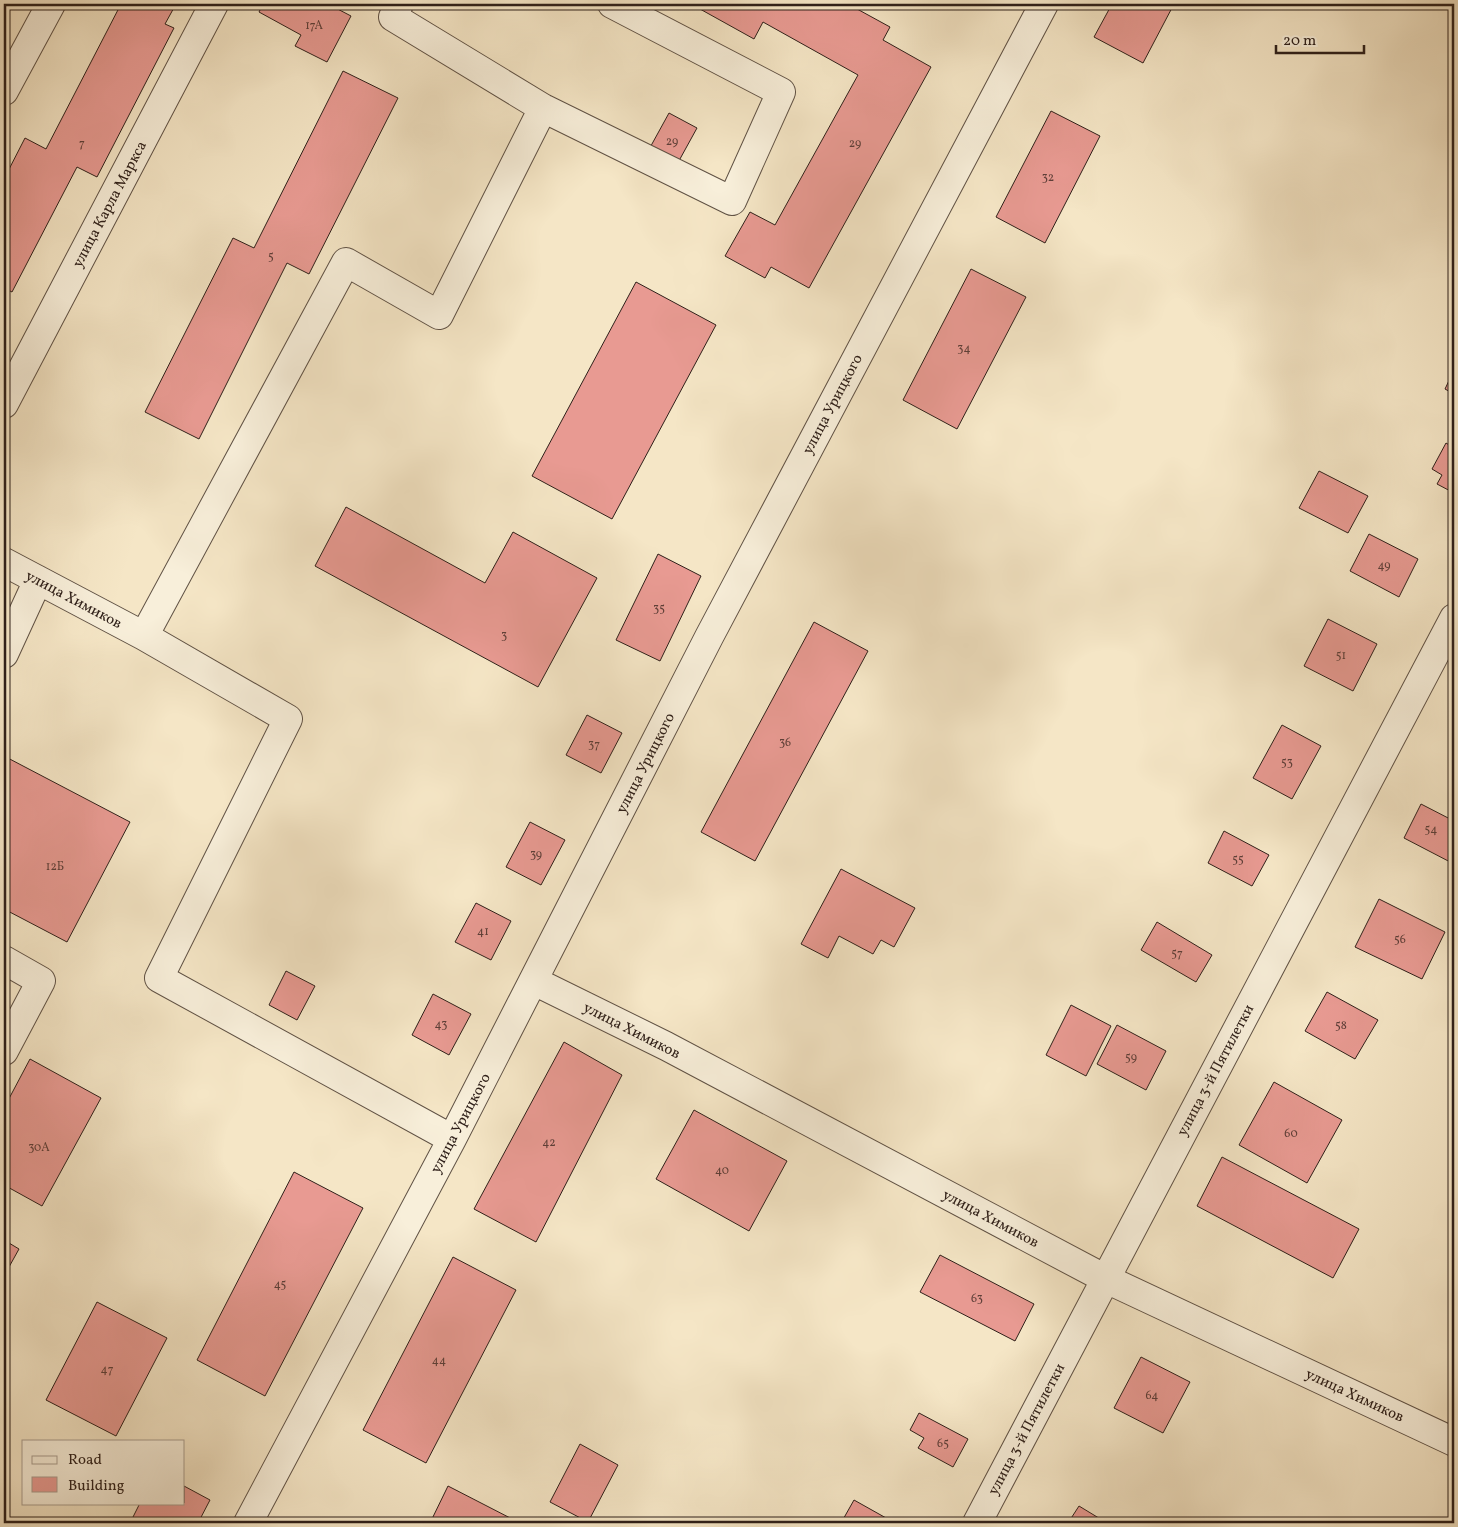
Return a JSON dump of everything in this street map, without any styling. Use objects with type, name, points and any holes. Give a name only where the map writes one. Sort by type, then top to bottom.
[{"type":"street","points":[[4,91],[51,4]]},
{"type":"street","name":"улица Карла Маркса","points":[[4,404],[14,362],[214,4]]},
{"type":"street","points":[[399,4],[393,17],[543,108],[732,201],[781,92],[612,4]]},
{"type":"street","name":"улица Урицкого","points":[[248,1523],[452,1139],[709,637],[1044,4]]},
{"type":"street","points":[[144,636],[346,262],[439,315],[543,108]]},
{"type":"street","name":"улица Химиков","points":[[4,562],[144,636],[288,719],[159,978],[452,1139]]},
{"type":"street","points":[[4,654],[38,580]]},
{"type":"street","name":"улица 3-й Пятилетки","points":[[977,1523],[1104,1278],[1454,618]]},
{"type":"street","points":[[4,960],[42,982],[4,1051]]},
{"type":"street","name":"улица Химиков","points":[[534,981],[666,1046],[1104,1278],[1454,1442]]},
{"type":"building","points":[[121,4],[176,4],[165,24],[174,28],[97,177],[77,167],[12,292],[4,288],[4,179],[25,138],[46,149]]},
{"type":"building","points":[[263,4],[328,4],[351,16],[327,62],[295,46],[301,35],[259,12]]},
{"type":"building","points":[[702,4],[848,4],[890,27],[883,40],[931,67],[809,288],[771,267],[765,278],[725,256],[750,212],[775,225],[858,75],[763,22],[754,39],[700,9]]},
{"type":"building","points":[[1112,4],[1174,4],[1143,63],[1094,37]]},
{"type":"building","points":[[343,71],[398,98],[309,274],[287,263],[199,439],[145,412],[233,238],[254,248]]},
{"type":"building","points":[[1051,111],[1100,136],[1045,243],[996,217]]},
{"type":"building","points":[[669,113],[697,128],[675,168],[647,153]]},
{"type":"building","points":[[971,269],[1026,297],[957,429],[903,400]]},
{"type":"building","points":[[636,282],[716,325],[612,519],[532,476]]},
{"type":"building","points":[[1454,370],[1454,394],[1445,389]]},
{"type":"building","points":[[1446,443],[1454,448],[1454,493],[1437,484],[1442,475],[1432,469]]},
{"type":"building","points":[[1319,471],[1368,496],[1348,533],[1299,508]]},
{"type":"building","points":[[346,507],[485,583],[513,532],[597,578],[538,687],[315,566]]},
{"type":"building","points":[[1369,534],[1418,559],[1399,597],[1350,571]]},
{"type":"building","points":[[658,554],[701,576],[660,661],[616,640]]},
{"type":"building","points":[[1328,619],[1377,644],[1353,691],[1304,666]]},
{"type":"building","points":[[814,622],[868,651],[755,861],[701,832]]},
{"type":"building","points":[[587,715],[622,733],[601,773],[566,755]]},
{"type":"building","points":[[1282,725],[1321,746],[1292,799],[1253,778]]},
{"type":"building","points":[[4,756],[130,822],[67,942],[4,909]]},
{"type":"building","points":[[1421,804],[1454,821],[1454,864],[1404,838]]},
{"type":"building","points":[[530,822],[565,840],[541,885],[506,867]]},
{"type":"building","points":[[1224,831],[1269,855],[1252,886],[1208,863]]},
{"type":"building","points":[[841,869],[915,908],[894,947],[881,940],[873,954],[839,936],[828,958],[801,944]]},
{"type":"building","points":[[1379,899],[1445,932],[1422,979],[1355,947]]},
{"type":"building","points":[[476,903],[511,921],[491,960],[455,942]]},
{"type":"building","points":[[1157,922],[1212,955],[1196,982],[1141,950]]},
{"type":"building","points":[[286,971],[315,986],[297,1020],[269,1005]]},
{"type":"building","points":[[1327,992],[1378,1020],[1355,1059],[1305,1031]]},
{"type":"building","points":[[433,994],[471,1014],[449,1055],[412,1035]]},
{"type":"building","points":[[1071,1005],[1111,1026],[1086,1076],[1046,1055]]},
{"type":"building","points":[[1117,1025],[1166,1051],[1146,1090],[1097,1064]]},
{"type":"building","points":[[564,1042],[622,1075],[536,1242],[474,1209]]},
{"type":"building","points":[[30,1059],[101,1098],[42,1206],[4,1185],[4,1108]]},
{"type":"building","points":[[1274,1082],[1342,1120],[1307,1183],[1239,1145]]},
{"type":"building","points":[[694,1110],[787,1161],[749,1231],[656,1179]]},
{"type":"building","points":[[1222,1157],[1359,1229],[1333,1278],[1197,1206]]},
{"type":"building","points":[[294,1172],[363,1208],[265,1396],[197,1360]]},
{"type":"building","points":[[4,1240],[19,1249],[4,1276]]},
{"type":"building","points":[[940,1255],[1034,1304],[1015,1341],[920,1292]]},
{"type":"building","points":[[453,1257],[516,1290],[426,1463],[363,1430]]},
{"type":"building","points":[[97,1302],[167,1338],[116,1436],[46,1400]]},
{"type":"building","points":[[1141,1357],[1190,1382],[1163,1433],[1114,1408]]},
{"type":"building","points":[[919,1413],[968,1439],[953,1467],[918,1448],[924,1438],[910,1430]]},
{"type":"building","points":[[580,1444],[618,1465],[588,1522],[550,1502]]},
{"type":"building","points":[[448,1486],[516,1521],[514,1523],[430,1523]]},
{"type":"building","points":[[185,1487],[210,1500],[198,1523],[130,1523],[140,1504],[185,1504]]},
{"type":"building","points":[[854,1500],[895,1523],[841,1523]]},
{"type":"building","points":[[1079,1506],[1107,1523],[1068,1523]]}]
